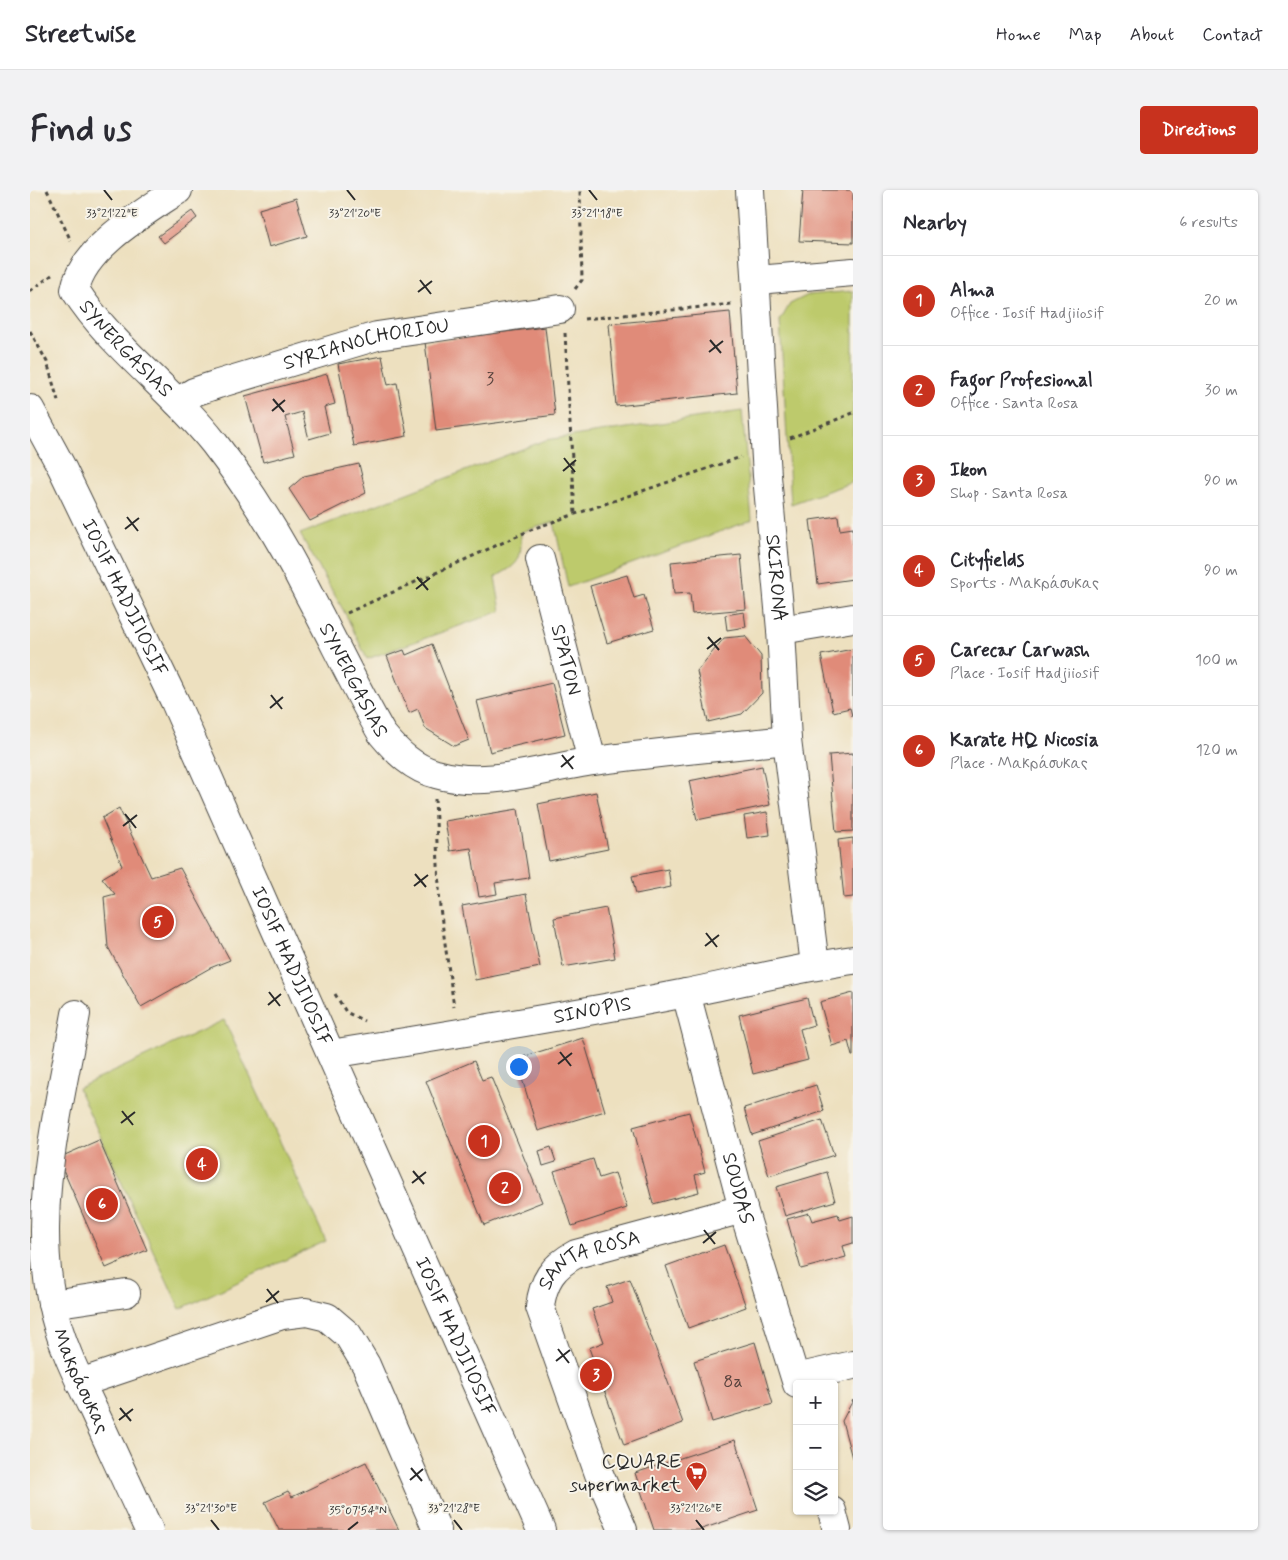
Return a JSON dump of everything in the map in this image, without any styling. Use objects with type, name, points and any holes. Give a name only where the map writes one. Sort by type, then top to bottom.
[{"type":"street","points":[[79,278],[115,235],[178,190]]},
{"type":"street","name":"SKIRONA","points":[[750,190],[767,476],[781,630],[786,740],[815,965]]},
{"type":"street","points":[[757,291],[853,272]]},
{"type":"street","name":"SYNERGASIAS","points":[[79,278],[89,310],[177,402],[213,443],[250,495],[282,545],[382,734],[399,754],[411,763],[434,774],[464,779],[503,778],[592,761],[786,740]]},
{"type":"street","name":"SYRIANOCHORIOU","points":[[177,402],[194,392],[235,378],[377,336],[562,315]]},
{"type":"street","name":"IOSIF HADJIIOSIF","points":[[30,409],[70,482],[175,702],[541,1530]]},
{"type":"street","name":"SPATON","points":[[540,559],[592,761]]},
{"type":"street","points":[[781,630],[853,618]]},
{"type":"street","name":"SINOPIS","points":[[331,1054],[457,1034],[686,993],[815,965],[853,960]]},
{"type":"street","name":"SOUDAS","points":[[686,993],[743,1209],[796,1380]]},
{"type":"street","name":"Μακράσυκας","points":[[76,1014],[39,1165],[52,1304],[61,1335],[80,1383],[149,1530]]},
{"type":"street","name":"SANTA ROSA","points":[[623,1530],[599,1474],[540,1306],[542,1290],[554,1268],[576,1254],[743,1209]]},
{"type":"street","points":[[52,1304],[126,1293]]},
{"type":"street","points":[[80,1383],[282,1316],[306,1312],[327,1317],[348,1335],[366,1365],[437,1530]]},
{"type":"street","points":[[799,1380],[853,1364]]},
{"type":"street","points":[[833,1515],[837,1530]]},
{"type":"path","points":[[47,190],[79,278]]},
{"type":"path","points":[[575,514],[566,343],[562,315],[582,280],[580,190]]},
{"type":"path","points":[[562,315],[757,291]]},
{"type":"path","points":[[30,331],[47,362],[61,413]]},
{"type":"path","points":[[785,440],[853,413]]},
{"type":"path","points":[[324,624],[535,528],[742,456]]},
{"type":"path","points":[[434,774],[440,908],[457,1034]]},
{"type":"path","points":[[332,990],[346,1012],[367,1022]]},
{"type":"green space","points":[[853,291],[853,482],[791,504],[780,321],[790,304],[808,295]]},
{"type":"green space","points":[[742,411],[752,520],[568,587],[554,522],[521,532],[521,549],[518,560],[510,568],[495,577],[501,611],[367,659],[346,615],[300,534],[546,440]]},
{"type":"green space","points":[[224,1020],[326,1241],[180,1309],[78,1088]]},
{"type":"building","points":[[803,190],[853,190],[853,243],[799,241]]},
{"type":"building","points":[[296,198],[307,236],[269,247],[259,209]]},
{"type":"building","points":[[192,211],[197,218],[164,243],[158,236]]},
{"type":"building","points":[[730,312],[737,393],[616,406],[609,324]]},
{"type":"building","points":[[545,327],[555,415],[436,431],[425,342]]},
{"type":"building","points":[[382,356],[388,385],[397,383],[407,436],[354,446],[338,364]]},
{"type":"building","points":[[327,374],[335,404],[324,407],[330,433],[309,439],[302,412],[285,417],[295,454],[263,462],[245,396]]},
{"type":"building","points":[[359,464],[366,493],[310,521],[289,489],[304,476]]},
{"type":"building","points":[[838,516],[840,530],[853,528],[853,579],[818,584],[810,520]]},
{"type":"building","points":[[741,555],[746,609],[692,614],[690,593],[674,594],[671,562]]},
{"type":"building","points":[[627,575],[634,598],[644,595],[654,629],[607,643],[590,586]]},
{"type":"building","points":[[744,612],[746,627],[727,630],[725,615]]},
{"type":"building","points":[[745,636],[761,656],[762,693],[742,714],[708,722],[697,671],[724,638]]},
{"type":"building","points":[[432,644],[469,740],[454,746],[425,728],[418,709],[409,713],[387,656],[404,650],[406,655]]},
{"type":"building","points":[[853,649],[852,716],[850,708],[833,712],[821,655]]},
{"type":"building","points":[[552,683],[565,734],[490,752],[477,701]]},
{"type":"building","points":[[853,753],[853,831],[836,832],[829,755]]},
{"type":"building","points":[[762,766],[770,805],[697,820],[689,781]]},
{"type":"building","points":[[596,792],[608,849],[549,861],[538,804]]},
{"type":"building","points":[[119,808],[151,877],[180,868],[230,960],[210,968],[141,1007],[108,947],[104,897],[115,894],[102,878],[122,866],[102,818]]},
{"type":"building","points":[[518,809],[529,878],[495,883],[497,894],[479,897],[471,848],[450,851],[445,821]]},
{"type":"building","points":[[767,812],[770,835],[747,838],[744,816]]},
{"type":"building","points":[[853,838],[853,897],[844,898],[838,840]]},
{"type":"building","points":[[668,869],[671,887],[636,894],[632,876]]},
{"type":"building","points":[[526,894],[540,967],[475,980],[462,906]]},
{"type":"building","points":[[606,908],[615,958],[563,967],[554,918]]},
{"type":"building","points":[[853,993],[852,1056],[848,1041],[832,1046],[820,1002]]},
{"type":"building","points":[[807,998],[814,1025],[800,1029],[808,1060],[753,1074],[739,1015]]},
{"type":"building","points":[[583,1038],[605,1111],[538,1131],[516,1059]]},
{"type":"building","points":[[474,1061],[482,1080],[491,1077],[542,1202],[484,1225],[426,1081]]},
{"type":"building","points":[[816,1085],[824,1111],[752,1135],[744,1108]]},
{"type":"building","points":[[689,1112],[705,1172],[695,1175],[699,1192],[653,1204],[633,1127]]},
{"type":"building","points":[[822,1120],[834,1155],[769,1176],[758,1141]]},
{"type":"building","points":[[99,1140],[147,1250],[106,1268],[58,1158]]},
{"type":"building","points":[[551,1147],[556,1162],[543,1166],[539,1151]]},
{"type":"building","points":[[593,1159],[599,1178],[615,1173],[627,1208],[572,1226],[554,1171]]},
{"type":"building","points":[[827,1172],[835,1201],[785,1216],[776,1187]]},
{"type":"building","points":[[809,1213],[812,1221],[838,1214],[840,1220],[853,1216],[853,1243],[843,1246],[846,1257],[801,1269],[787,1219]]},
{"type":"building","points":[[724,1245],[746,1307],[688,1328],[666,1266]]},
{"type":"building","points":[[630,1279],[683,1423],[624,1445],[589,1348],[604,1342],[592,1309],[612,1302],[607,1287]]},
{"type":"building","points":[[755,1342],[773,1404],[712,1422],[694,1361]]},
{"type":"building","points":[[853,1400],[853,1458],[852,1458],[842,1421]]},
{"type":"building","name":"CQUARE supermarket","points":[[735,1440],[758,1510],[699,1530],[654,1530],[635,1473]]},
{"type":"building","points":[[366,1462],[399,1530],[279,1530],[265,1502],[288,1491],[292,1497]]},
{"type":"place","name":"Carecar Carwash","points":[[158,922]]},
{"type":"place","name":"Alma","points":[[484,1141]]},
{"type":"place","name":"Cityfields","points":[[202,1164]]},
{"type":"place","name":"Fagor Profesional","points":[[505,1188]]},
{"type":"place","name":"Karate HQ Nicosia","points":[[102,1204]]},
{"type":"place","name":"Ikon","points":[[596,1375]]},
{"type":"place","name":"CQUARE supermarket","points":[[697,1492]]}]
